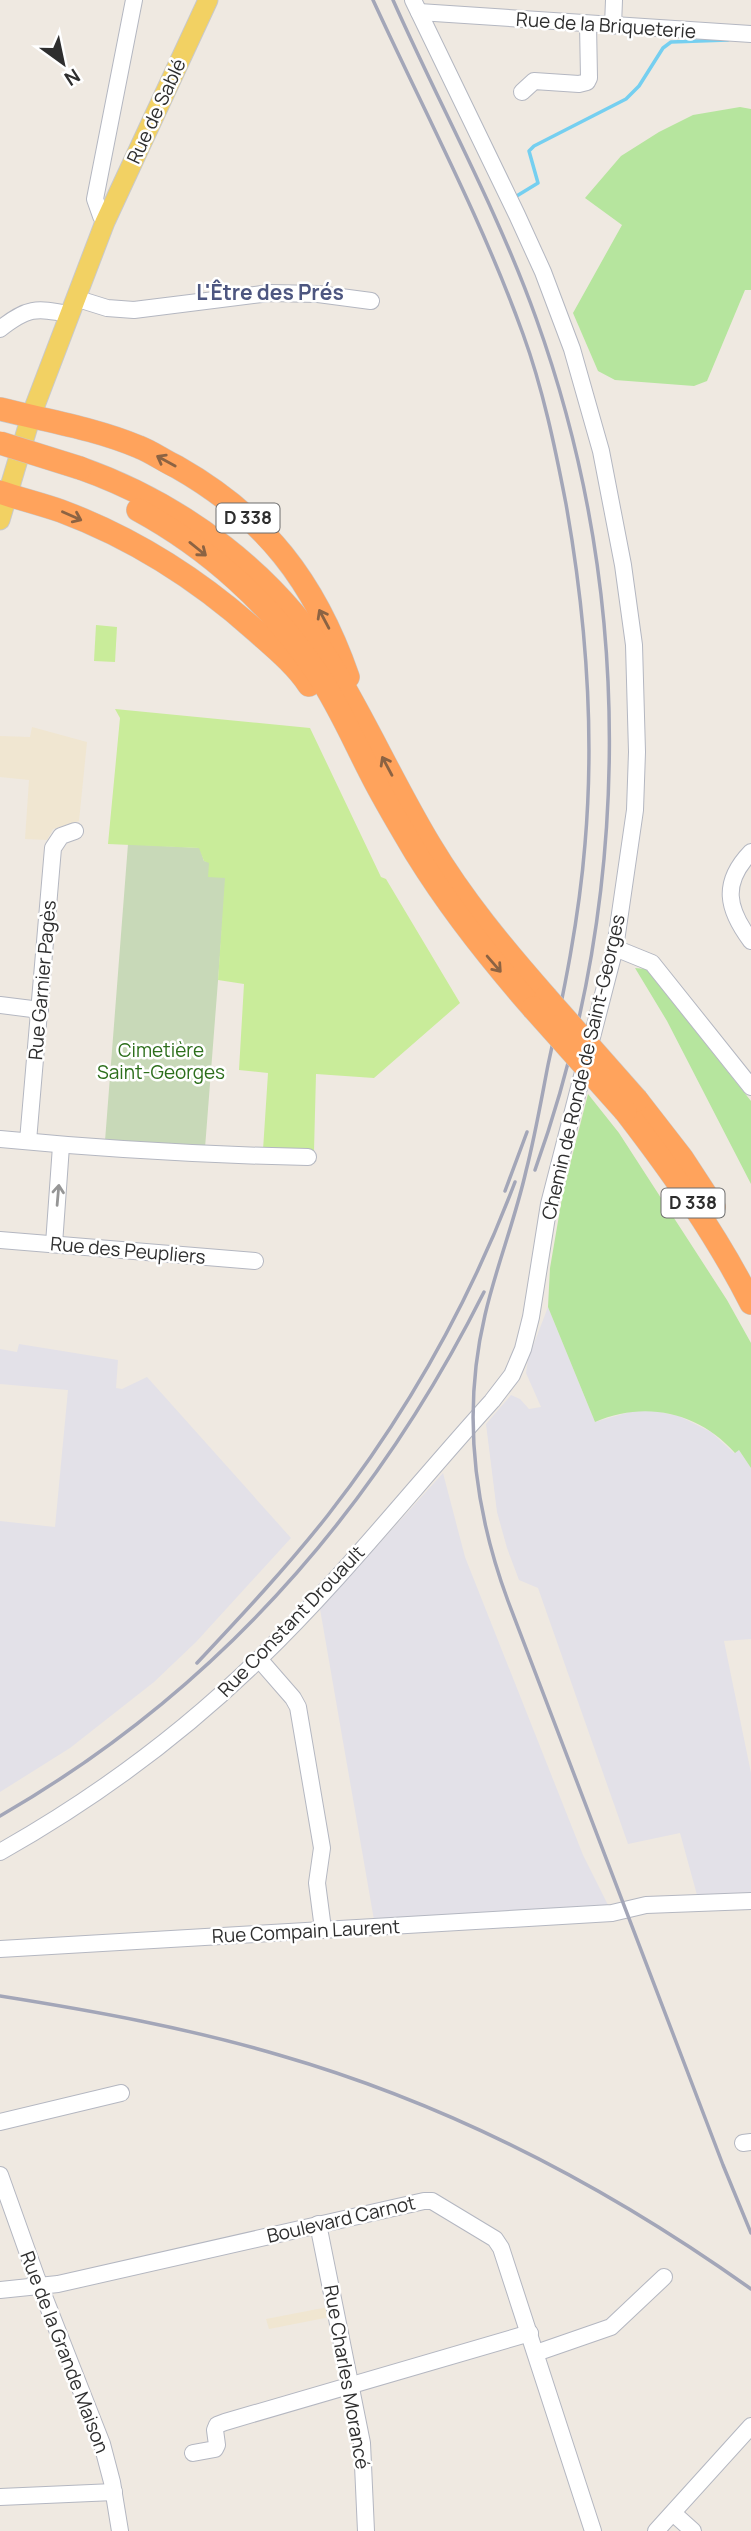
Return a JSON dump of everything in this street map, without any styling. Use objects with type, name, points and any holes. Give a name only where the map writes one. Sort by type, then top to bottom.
[{"type":"highway","points":[[0,409],[31,416]]},
{"type":"highway","name":"D 338","points":[[31,416],[84,428],[141,447],[202,481],[257,526],[282,552],[336,642],[366,728]]},
{"type":"highway","name":"D 338","points":[[0,443],[77,475],[158,521],[192,544],[268,610],[318,674],[371,773],[449,905],[485,954],[539,1002],[682,1158],[751,1270]]},
{"type":"highway","name":"D 338","points":[[0,459],[133,489],[199,527],[279,598],[332,666],[415,820],[462,895],[539,1002]]},
{"type":"highway","name":"D 338","points":[[4,493],[61,511],[122,538],[180,571],[233,610],[304,678],[371,773]]},
{"type":"highway","name":"D 338","points":[[631,1105],[708,1225],[751,1303]]},
{"type":"main road","name":"Rue de Sablé","points":[[0,520],[4,493],[31,416],[105,222],[208,0]]},
{"type":"street","points":[[105,222],[95,199],[134,0]]},
{"type":"street","points":[[613,26],[614,0]]},
{"type":"street","name":"Rue de la Briqueterie","points":[[416,6],[589,24],[751,34]]},
{"type":"street","name":"Chemin de Ronde de Saint-Georges","points":[[416,6],[543,272],[572,349],[601,451],[623,565],[634,645],[638,752],[635,810],[615,947],[549,1204],[531,1317],[523,1349],[512,1375]]},
{"type":"street","points":[[522,92],[534,81],[579,84],[587,82],[589,24]]},
{"type":"street","points":[[0,329],[19,313],[72,306],[134,310],[270,293],[318,294],[371,300]]},
{"type":"street","name":"Rue Garnier Pagès","points":[[28,1141],[53,848],[61,836],[75,831]]},
{"type":"street","points":[[751,852],[739,864],[730,896],[732,912],[751,941]]},
{"type":"street","points":[[615,947],[652,963],[751,1087]]},
{"type":"street","points":[[0,1005],[40,1010]]},
{"type":"street","points":[[0,1139],[61,1146],[213,1155],[308,1157]]},
{"type":"street","points":[[54,1244],[61,1146]]},
{"type":"street","name":"Rue des Peupliers","points":[[0,1240],[255,1261]]},
{"type":"street","name":"Rue Constant Drouault","points":[[0,1852],[86,1800],[138,1763],[259,1659],[340,1574],[512,1375]]},
{"type":"street","points":[[259,1659],[298,1707],[322,1848],[317,1883],[323,1929]]},
{"type":"street","name":"Rue Compain Laurent","points":[[0,1949],[612,1913],[646,1905],[751,1901]]},
{"type":"street","points":[[0,2122],[121,2093]]},
{"type":"street","name":"Rue de la Grande Maison","points":[[0,2175],[102,2444],[120,2531]]},
{"type":"street","name":"Boulevard Carnot","points":[[0,2290],[42,2287],[432,2201],[495,2239],[501,2248],[593,2531]]},
{"type":"street","name":"Rue Charles Morancé","points":[[318,2224],[362,2443],[366,2531]]},
{"type":"street","points":[[536,2353],[611,2327],[664,2277]]},
{"type":"street","points":[[193,2453],[215,2449],[217,2425],[530,2333]]},
{"type":"street","points":[[656,2531],[751,2426]]},
{"type":"street","points":[[0,2497],[114,2492]]},
{"type":"street","points":[[673,2513],[693,2531]]},
{"type":"shaded area","points":[[32,727],[87,742],[79,821],[53,829],[47,840],[25,839],[29,780],[0,777],[0,736],[30,737]]},
{"type":"shaded area","points":[[548,1307],[595,1422],[633,1411],[655,1411],[679,1416],[711,1432],[734,1453],[739,1450],[751,1468],[751,1639],[724,1641],[751,1773],[751,1893],[697,1895],[680,1833],[628,1844],[538,1588],[519,1580],[507,1548],[497,1512],[486,1424],[511,1395],[520,1399],[529,1409],[541,1407],[526,1373],[528,1359]]},
{"type":"shaded area","points":[[19,1344],[118,1360],[116,1388],[122,1389],[147,1377],[291,1538],[196,1642],[154,1682],[70,1748],[0,1792],[0,1521],[55,1527],[68,1390],[0,1384],[0,1349],[17,1352]]},
{"type":"shaded area","points":[[443,1473],[465,1557],[583,1855],[608,1905],[374,1920],[320,1609]]},
{"type":"shaded area","points":[[328,2307],[330,2317],[269,2329],[266,2319]]},
{"type":"green space","points":[[740,107],[751,109],[751,290],[745,290],[707,381],[694,386],[615,380],[598,371],[573,313],[622,225],[585,198],[621,156],[659,132],[693,115]]},
{"type":"green space","points":[[96,625],[117,627],[115,662],[94,661]]},
{"type":"green space","points":[[115,709],[310,728],[381,877],[386,879],[460,1003],[374,1078],[316,1074],[314,1151],[263,1150],[268,1073],[239,1070],[244,984],[218,980],[225,878],[208,877],[209,863],[204,861],[199,848],[108,844],[120,718]]},
{"type":"green space","name":"Cimetière Saint-Georges","points":[[128,844],[200,848],[204,861],[209,862],[226,878],[205,1148],[105,1141]]},
{"type":"green space","points":[[635,968],[646,969],[751,1101],[751,1184],[667,1021]]},
{"type":"green space","points":[[588,1094],[619,1133],[727,1300],[751,1343],[751,1468],[739,1450],[735,1453],[721,1439],[688,1419],[652,1411],[614,1415],[595,1422],[548,1307],[550,1268],[563,1192]]},
{"type":"waterway","points":[[515,197],[538,183],[529,151],[534,146],[626,99],[639,86],[663,48],[671,42],[728,40]]},
{"type":"railway","points":[[373,0],[471,207],[507,291],[537,376],[566,504],[579,588],[587,673],[588,801],[579,900],[532,1145],[489,1297],[478,1351],[473,1424],[480,1496],[496,1566],[508,1601],[751,2233]]},
{"type":"railway","points":[[393,0],[504,237],[536,318],[568,422],[591,529],[605,636],[609,744],[604,853],[590,960],[567,1066],[535,1170]]},
{"type":"railway","points":[[505,1191],[527,1132]]},
{"type":"railway","points":[[197,1663],[328,1515],[384,1438],[457,1313],[515,1182]]},
{"type":"railway","points":[[0,1816],[78,1767],[151,1713],[218,1654],[281,1590],[339,1522],[392,1450],[440,1373],[484,1292]]},
{"type":"railway","points":[[0,1996],[106,2014],[210,2036],[342,2075],[404,2098],[525,2152],[584,2183],[641,2216],[751,2289]]},
{"type":"district","name":"L'Être des Prés","points":[[270,293]]}]
